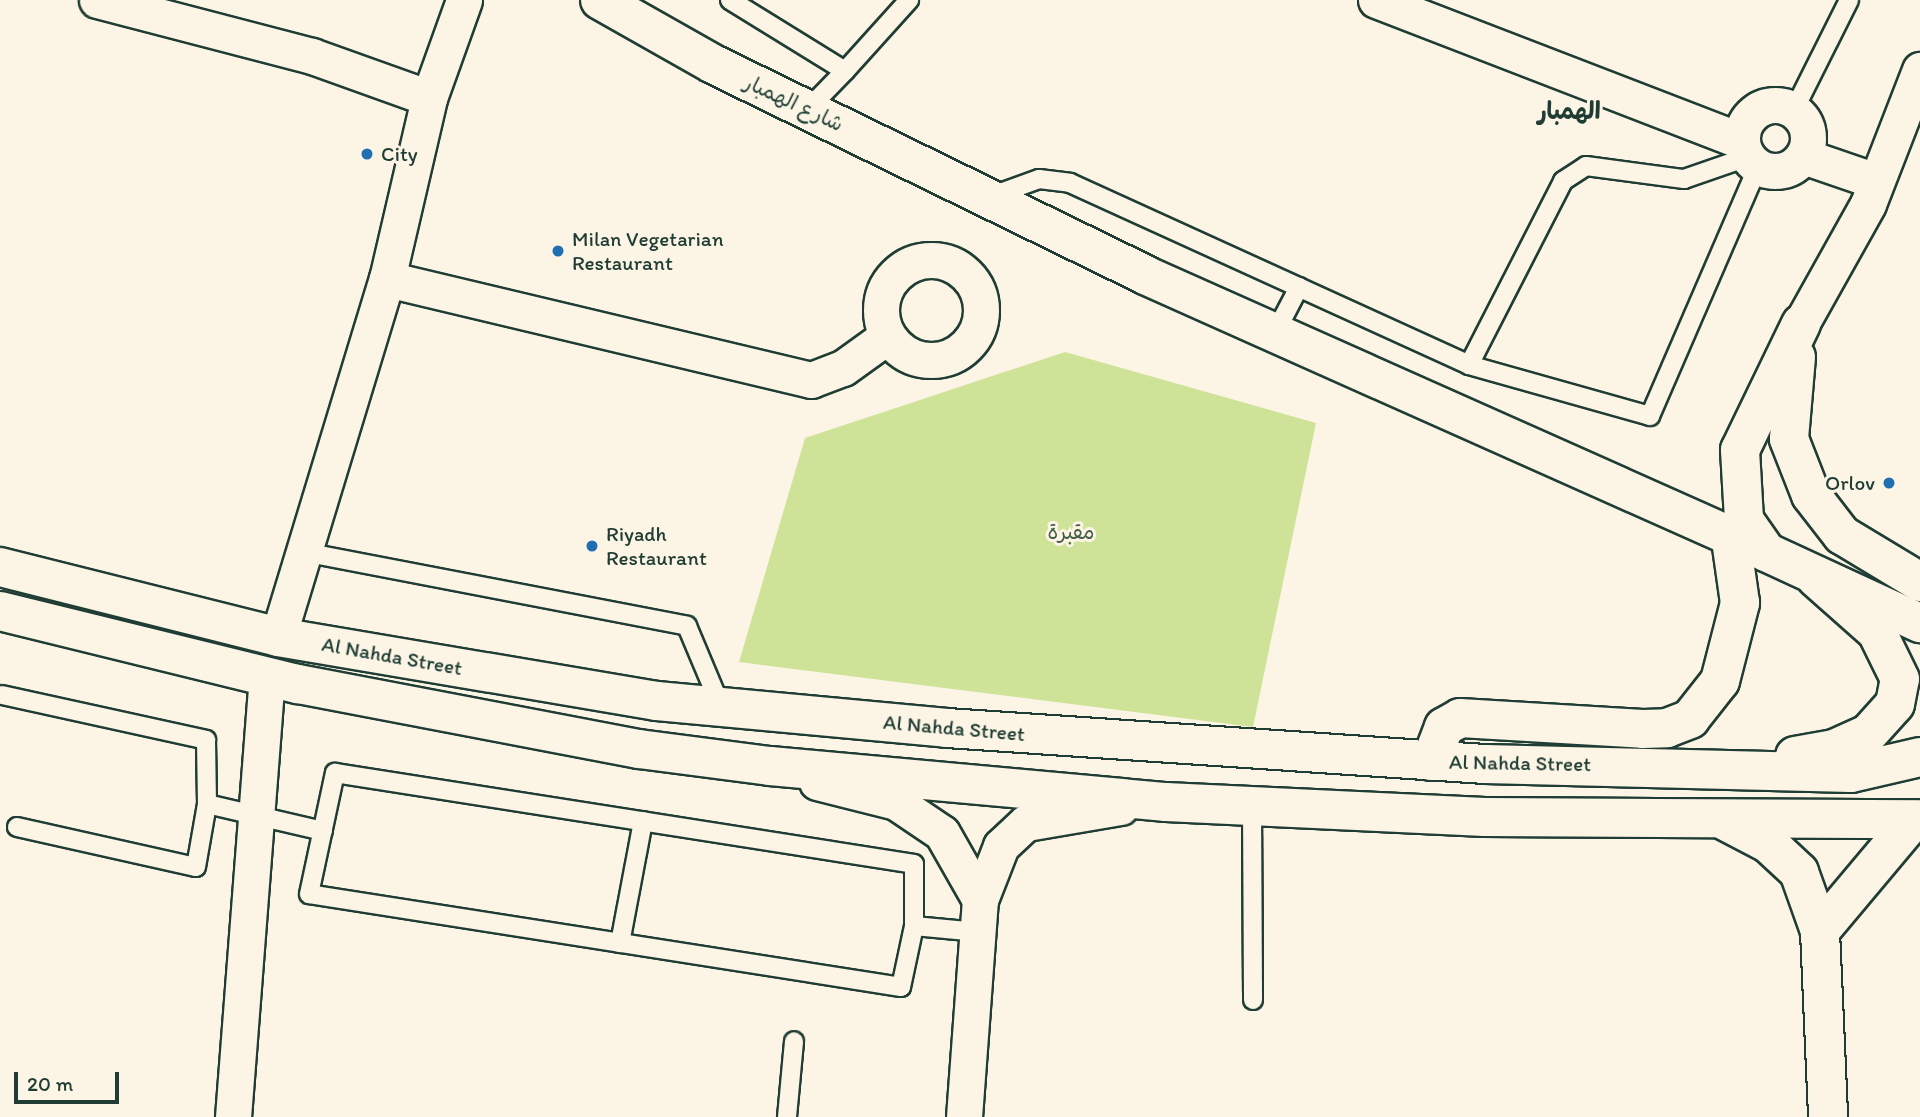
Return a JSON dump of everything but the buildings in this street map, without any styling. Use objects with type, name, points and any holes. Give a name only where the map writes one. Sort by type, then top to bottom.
[{"type":"main road","name":"شارع الهمبار","points":[[600,0],[713,64],[992,196],[1145,275],[1816,578]]},
{"type":"main road","points":[[1431,761],[1439,735],[1460,718],[1643,729],[1667,729],[1690,719],[1720,681],[1740,603],[1749,546],[1744,520],[1740,450],[1801,324]]},
{"type":"main road","points":[[1801,324],[1788,415],[1798,471],[1842,534],[1920,582]]},
{"type":"main road","name":"Al Nahda Street","points":[[0,567],[278,637],[657,701],[1431,761],[1737,766],[1851,773],[1920,757]]},
{"type":"main road","points":[[1816,578],[1920,624]]},
{"type":"main road","points":[[1737,766],[1854,742],[1895,704],[1900,679],[1887,646],[1816,578]]},
{"type":"main road","name":"Al Nahda Street","points":[[0,611],[267,676],[639,749],[770,766],[1166,802],[1727,822],[1917,820]]},
{"type":"main road","points":[[1820,931],[1917,820]]},
{"type":"main road","points":[[1727,822],[1769,844],[1798,872],[1820,931],[1828,1117]]},
{"type":"street","points":[[97,0],[312,56],[429,98]]},
{"type":"street","points":[[278,637],[387,279],[429,98],[464,0]]},
{"type":"street","points":[[1376,0],[1783,171],[1803,156],[1808,131],[1794,110],[1780,105],[1761,108],[1743,130],[1749,155]]},
{"type":"street","points":[[1801,324],[1838,265],[1876,181],[1920,70]]},
{"type":"street","points":[[1803,156],[1876,181]]},
{"type":"street","points":[[387,279],[811,380],[843,368],[886,338]]},
{"type":"street","points":[[233,1117],[267,676]]},
{"type":"street","points":[[770,766],[896,802],[942,833],[979,916]]},
{"type":"street","points":[[964,1117],[979,916],[1001,846],[1026,823],[1166,802]]},
{"type":"lane","points":[[730,0],[845,71]]},
{"type":"lane","points":[[808,109],[909,0]]},
{"type":"lane","points":[[1794,110],[1849,0]]},
{"type":"lane","points":[[1469,365],[1563,181],[1586,166],[1684,179],[1749,155]]},
{"type":"lane","points":[[992,196],[1055,179],[1469,365],[1650,416],[1749,155]]},
{"type":"lane","points":[[1275,333],[1299,287]]},
{"type":"lane","points":[[304,552],[687,626],[721,707]]},
{"type":"lane","points":[[2,695],[206,740],[207,804],[196,867],[17,827]]},
{"type":"lane","points":[[335,773],[643,821],[914,864],[914,926],[901,987],[309,894],[335,773]]},
{"type":"lane","points":[[207,804],[323,831]]},
{"type":"lane","points":[[1252,806],[1252,1000]]},
{"type":"lane","points":[[620,943],[643,821]]},
{"type":"lane","points":[[914,926],[979,916]]},
{"type":"lane","points":[[786,1117],[794,1041]]},
{"type":"green space","name":"مقبرة","points":[[1065,352],[1316,423],[1253,727],[739,662],[805,438]]},
{"type":"place","name":"City","points":[[367,154]]},
{"type":"place","name":"Milan Vegetarian Restaurant","points":[[558,251]]},
{"type":"place","name":"Orlov","points":[[1889,483]]},
{"type":"place","name":"Riyadh Restaurant","points":[[592,546]]},
{"type":"district","name":"الهمبار","points":[[1569,111]]}]
